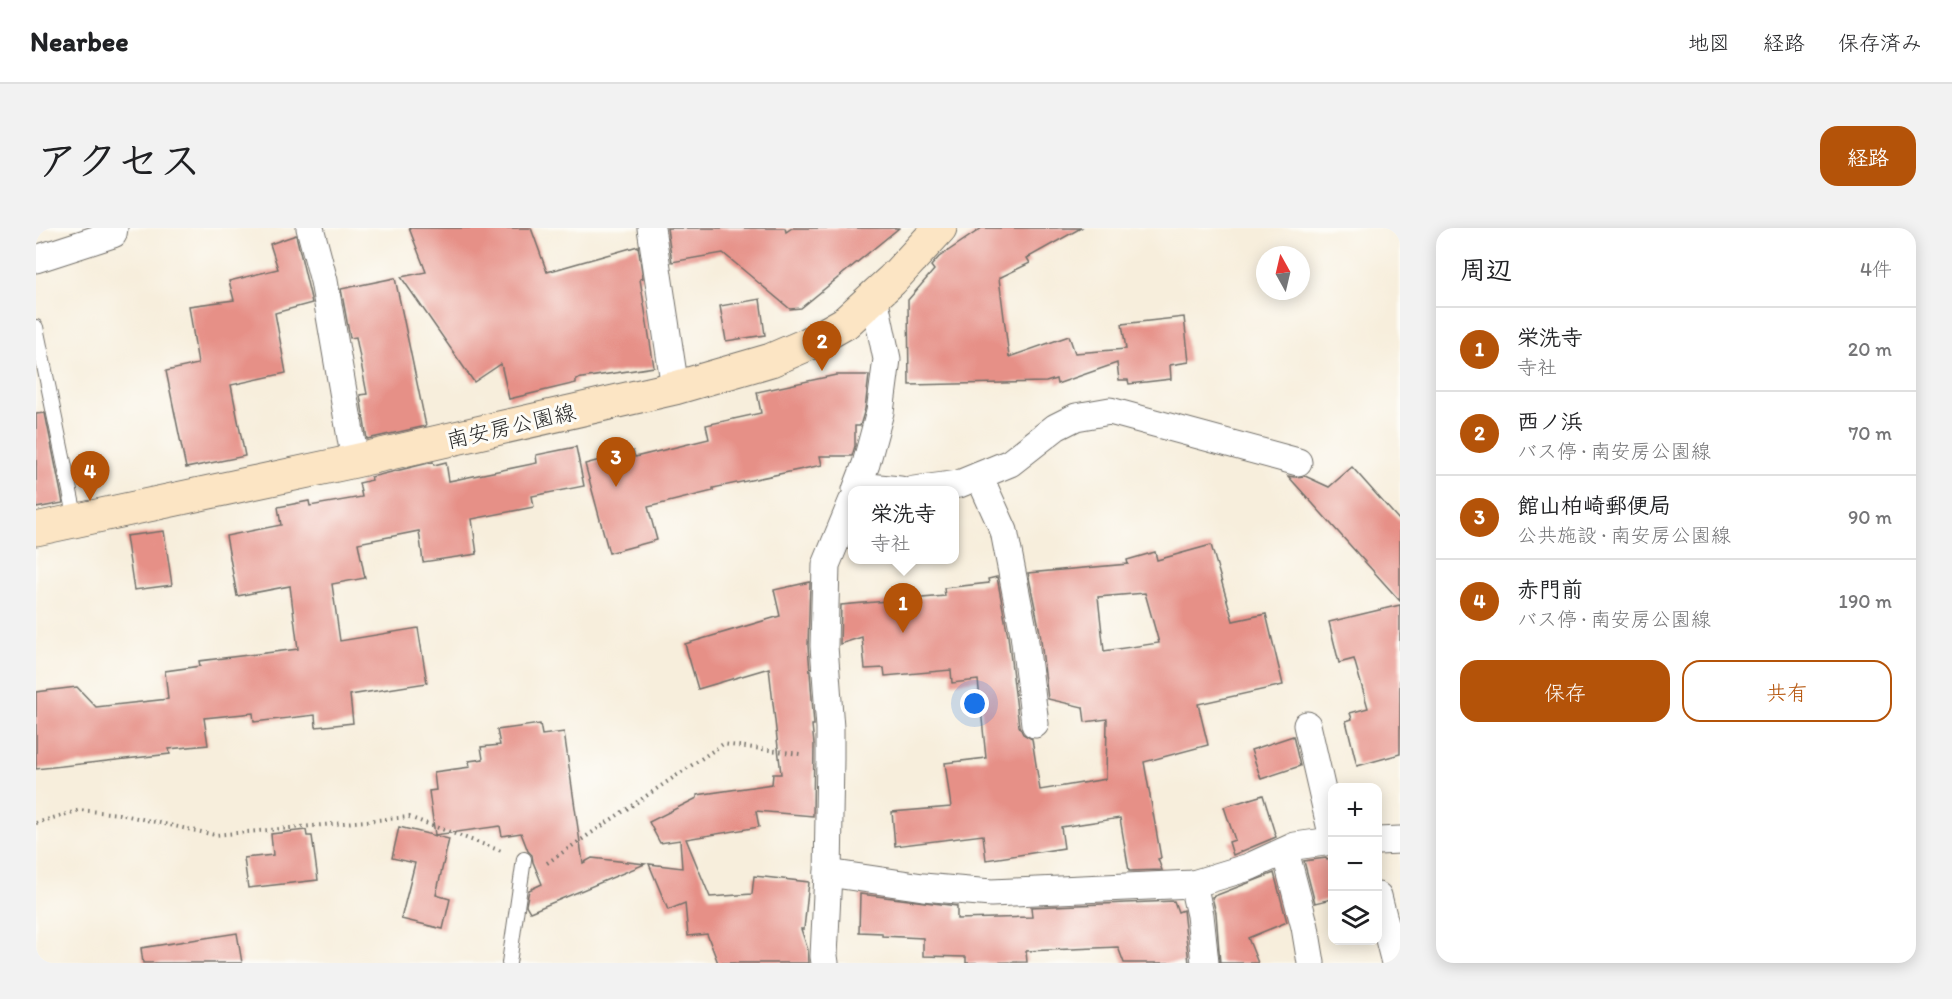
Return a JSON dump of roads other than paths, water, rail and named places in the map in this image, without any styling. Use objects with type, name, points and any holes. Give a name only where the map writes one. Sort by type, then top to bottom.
[{"type":"main road","name":"南安房公園線","points":[[36,529],[355,461],[675,388],[771,360],[808,344],[845,323],[874,297],[940,228]]},
{"type":"street","points":[[36,259],[113,234],[114,228]]},
{"type":"street","points":[[310,228],[324,281],[355,461]]},
{"type":"street","points":[[651,228],[675,388]]},
{"type":"street","points":[[858,486],[880,412],[887,359],[874,297]]},
{"type":"street","points":[[944,486],[959,484],[1010,463],[1056,427],[1076,417],[1110,411],[1298,462]]},
{"type":"street","points":[[979,476],[1004,531],[1024,634],[1035,724]]},
{"type":"street","points":[[825,963],[830,758],[824,645],[826,565],[848,512]]},
{"type":"street","points":[[1308,725],[1328,816]]},
{"type":"street","points":[[1382,841],[1400,840]]},
{"type":"street","points":[[828,873],[923,887],[991,893],[1193,884],[1249,867],[1295,846],[1328,842]]},
{"type":"street","points":[[1285,851],[1305,927],[1311,963]]},
{"type":"street","points":[[1193,884],[1200,915],[1205,963]]},
{"type":"street","points":[[1382,915],[1395,963]]},
{"type":"lane","points":[[36,327],[76,520]]},
{"type":"lane","points":[[509,963],[524,859]]},
{"type":"place","name":"西ノ浜","points":[[822,371]]},
{"type":"place","name":"館山柏崎郵便局","points":[[616,487]]},
{"type":"place","name":"赤門前","points":[[90,501]]},
{"type":"place","name":"栄洗寺","points":[[903,633]]}]
